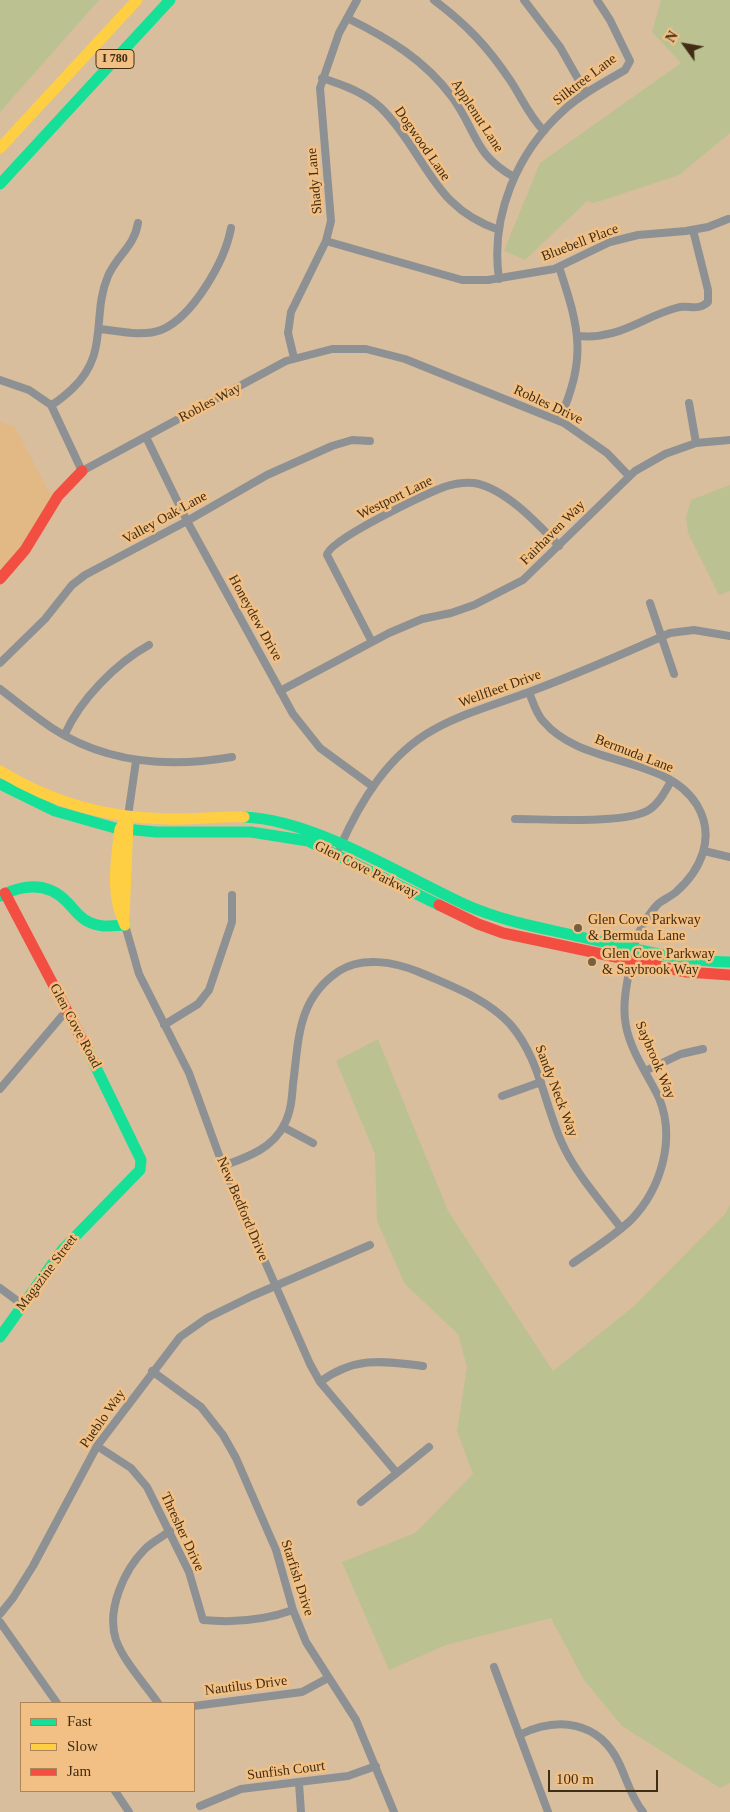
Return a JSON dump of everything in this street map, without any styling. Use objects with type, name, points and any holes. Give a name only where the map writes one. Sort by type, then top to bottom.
[{"type":"main road","name":"I 780","points":[[0,148],[138,0]]},
{"type":"main road","name":"I 780","points":[[0,184],[170,0]]},
{"type":"main road","points":[[0,136],[17,121],[34,112]]},
{"type":"main road","points":[[0,195],[33,157],[61,118]]},
{"type":"main road","name":"Robles Way","points":[[0,579],[27,548],[42,519],[62,490],[82,471]]},
{"type":"main road","name":"Glen Cove Parkway","points":[[0,771],[43,794],[73,804],[128,816],[166,819],[242,817],[274,821],[312,831],[466,905],[503,919],[693,961],[730,962]]},
{"type":"main road","name":"Glen Cove Parkway","points":[[0,784],[38,805],[77,818],[124,829],[154,832],[244,830],[272,833],[308,841],[438,905],[503,933],[701,975],[730,975]]},
{"type":"main road","name":"New Bedford Drive","points":[[125,925],[118,914],[114,882],[128,816]]},
{"type":"main road","points":[[2,891],[34,885],[47,887],[54,890],[80,917],[91,924],[125,925]]},
{"type":"main road","name":"Glen Cove Road","points":[[2,891],[67,1010],[139,1151],[141,1160],[140,1170]]},
{"type":"main road","name":"Magazine Street","points":[[0,1337],[62,1249],[128,1185],[140,1170]]},
{"type":"street","name":"Shady Lane","points":[[294,358],[288,333],[290,312],[326,241],[331,221],[320,88],[339,33],[357,0]]},
{"type":"street","points":[[434,0],[475,34],[498,63],[524,105],[544,131]]},
{"type":"street","points":[[524,0],[560,47],[586,93]]},
{"type":"street","name":"Silktree Lane","points":[[499,279],[499,230],[505,199],[514,177],[544,131],[564,110],[586,93],[625,70],[630,61],[620,38],[597,0]]},
{"type":"street","name":"Applenut Lane","points":[[347,18],[370,29],[419,60],[453,98],[486,157],[497,168],[514,177]]},
{"type":"street","name":"Dogwood Lane","points":[[322,78],[347,86],[375,102],[389,115],[448,200],[480,223],[499,230]]},
{"type":"street","name":"Bluebell Place","points":[[326,241],[462,280],[499,279],[559,266],[610,242],[638,235],[694,230],[729,218]]},
{"type":"street","points":[[51,405],[80,382],[89,369],[97,348],[104,286],[114,266],[132,243],[138,223]]},
{"type":"street","points":[[100,329],[153,332],[161,330],[184,315],[203,288],[226,248],[231,228]]},
{"type":"street","points":[[578,336],[606,336],[624,331],[660,313],[680,307],[698,309],[703,307],[708,302],[708,290],[694,230]]},
{"type":"street","points":[[559,266],[573,308],[578,336],[575,380],[559,421]]},
{"type":"street","name":"Robles Way","points":[[82,471],[294,358],[332,349],[366,349],[405,359],[474,385]]},
{"type":"street","points":[[0,380],[29,390],[51,405],[82,471]]},
{"type":"street","name":"Robles Drive","points":[[474,385],[559,421],[584,435],[607,453],[629,476]]},
{"type":"street","points":[[689,403],[696,443]]},
{"type":"street","name":"Honeydew Drive","points":[[146,437],[187,521],[293,714],[313,741],[372,786]]},
{"type":"street","name":"Valley Oak Lane","points":[[0,663],[45,619],[64,594],[79,580],[267,475],[332,446],[352,440],[370,441]]},
{"type":"street","name":"Fairhaven Way","points":[[280,691],[372,642],[422,619],[451,613],[523,580],[629,476],[665,454],[696,443],[730,440]]},
{"type":"street","name":"Westport Lane","points":[[372,642],[327,555],[331,547],[362,528],[445,487],[474,483],[503,495],[531,517],[559,546]]},
{"type":"street","points":[[650,603],[674,674]]},
{"type":"street","name":"Wellfleet Drive","points":[[336,856],[372,786],[395,762],[433,730],[465,714],[529,692],[676,632],[708,630],[730,636]]},
{"type":"street","points":[[65,734],[81,704],[127,660],[150,645]]},
{"type":"street","points":[[0,689],[65,734],[93,748],[136,761],[182,763],[232,757]]},
{"type":"street","name":"Bermuda Lane","points":[[529,692],[543,722],[574,744],[671,781],[682,787],[697,805],[705,832],[704,851],[691,877],[674,894],[659,903],[648,916],[633,949]]},
{"type":"street","name":"New Bedford Drive","points":[[128,816],[136,761]]},
{"type":"street","points":[[515,819],[568,820],[636,815],[648,810],[661,798],[671,781]]},
{"type":"street","points":[[704,851],[730,857]]},
{"type":"street","points":[[164,1025],[193,1008],[209,990],[232,922],[232,895]]},
{"type":"street","name":"New Bedford Drive","points":[[125,925],[139,974],[189,1072],[224,1166],[310,1364],[320,1382],[396,1472]]},
{"type":"street","name":"Saybrook Way","points":[[573,1263],[630,1221],[652,1193],[666,1151],[664,1113],[626,1027],[626,994],[633,949]]},
{"type":"street","name":"Sandy Neck Way","points":[[224,1166],[255,1154],[265,1147],[283,1127],[292,1101],[300,1029],[311,998],[329,978],[347,966],[370,962],[394,964],[414,970],[459,989],[484,1003],[509,1024],[519,1036],[533,1061],[566,1152],[621,1228]]},
{"type":"street","points":[[0,1089],[67,1010]]},
{"type":"street","points":[[645,1071],[681,1054],[704,1049]]},
{"type":"street","points":[[502,1096],[541,1082]]},
{"type":"street","points":[[283,1127],[313,1143]]},
{"type":"street","name":"Pueblo Way","points":[[0,1614],[14,1598],[97,1446],[170,1347],[193,1326],[275,1286],[370,1245]]},
{"type":"street","points":[[0,1288],[23,1305]]},
{"type":"street","points":[[320,1382],[341,1368],[356,1362],[390,1362],[424,1366]]},
{"type":"street","name":"Starfish Drive","points":[[152,1371],[202,1408],[223,1436],[236,1458],[276,1550],[293,1610],[306,1642],[356,1720],[394,1812]]},
{"type":"street","name":"Thresher Drive","points":[[97,1446],[139,1476],[147,1486],[189,1572],[203,1620],[222,1622],[272,1618],[293,1610]]},
{"type":"street","points":[[361,1502],[428,1447]]},
{"type":"street","points":[[157,1702],[120,1648],[114,1632],[113,1619],[116,1602],[132,1566],[146,1548],[170,1531]]},
{"type":"street","points":[[0,1622],[56,1702]]},
{"type":"street","points":[[494,1667],[548,1812]]},
{"type":"street","name":"Nautilus Drive","points":[[195,1706],[302,1692],[328,1678]]},
{"type":"street","points":[[519,1735],[534,1728],[558,1723],[569,1724],[596,1736],[612,1751],[631,1794],[643,1812]]},
{"type":"street","name":"Sunfish Court","points":[[200,1806],[241,1789],[348,1776],[376,1766]]},
{"type":"street","points":[[299,1782],[301,1812]]},
{"type":"street","points":[[116,1792],[129,1812]]},
{"type":"shaded area","points":[[0,422],[15,427],[48,490],[53,495],[25,541],[0,574]]},
{"type":"green space","points":[[0,0],[99,0],[0,112]]},
{"type":"green space","points":[[661,0],[730,0],[730,133],[679,175],[594,203],[587,201],[525,260],[504,251],[540,163],[681,63],[652,32]]},
{"type":"green space","points":[[730,485],[730,591],[719,595],[688,533],[686,517],[691,500]]},
{"type":"green space","points":[[378,1039],[448,1211],[553,1371],[633,1307],[726,1213],[730,1204],[730,1783],[720,1788],[622,1726],[584,1680],[551,1618],[446,1645],[389,1670],[342,1562],[415,1533],[473,1474],[457,1431],[467,1367],[458,1334],[405,1284],[377,1221],[375,1154],[336,1061]]},
{"type":"traffic: fast","points":[[0,184],[170,0]]},
{"type":"traffic: fast","points":[[0,784],[55,811],[115,828],[156,832],[251,832],[308,841],[439,905]]},
{"type":"traffic: fast","points":[[244,817],[271,820],[328,838],[464,904],[507,920],[655,953],[692,959],[730,962]]},
{"type":"traffic: fast","points":[[0,896],[27,887],[44,888],[60,896],[81,917],[96,925],[125,925]]},
{"type":"traffic: fast","points":[[0,1337],[63,1249],[140,1170],[141,1160],[87,1049]]},
{"type":"traffic: slow","points":[[0,148],[137,0]]},
{"type":"traffic: slow","points":[[0,771],[59,800],[101,812],[167,819],[244,817]]},
{"type":"traffic: slow","points":[[124,917],[128,823]]},
{"type":"traffic: slow","points":[[123,824],[120,829],[115,878],[117,902],[125,925]]},
{"type":"traffic: jam","points":[[0,579],[25,550],[58,496],[82,471]]},
{"type":"traffic: jam","points":[[5,893],[87,1049]]},
{"type":"traffic: jam","points":[[439,905],[478,924],[503,933],[686,972],[730,975]]},
{"type":"place","name":"Glen Cove Parkway & Bermuda Lane","points":[[578,928]]},
{"type":"place","name":"Glen Cove Parkway & Saybrook Way","points":[[592,962]]}]
